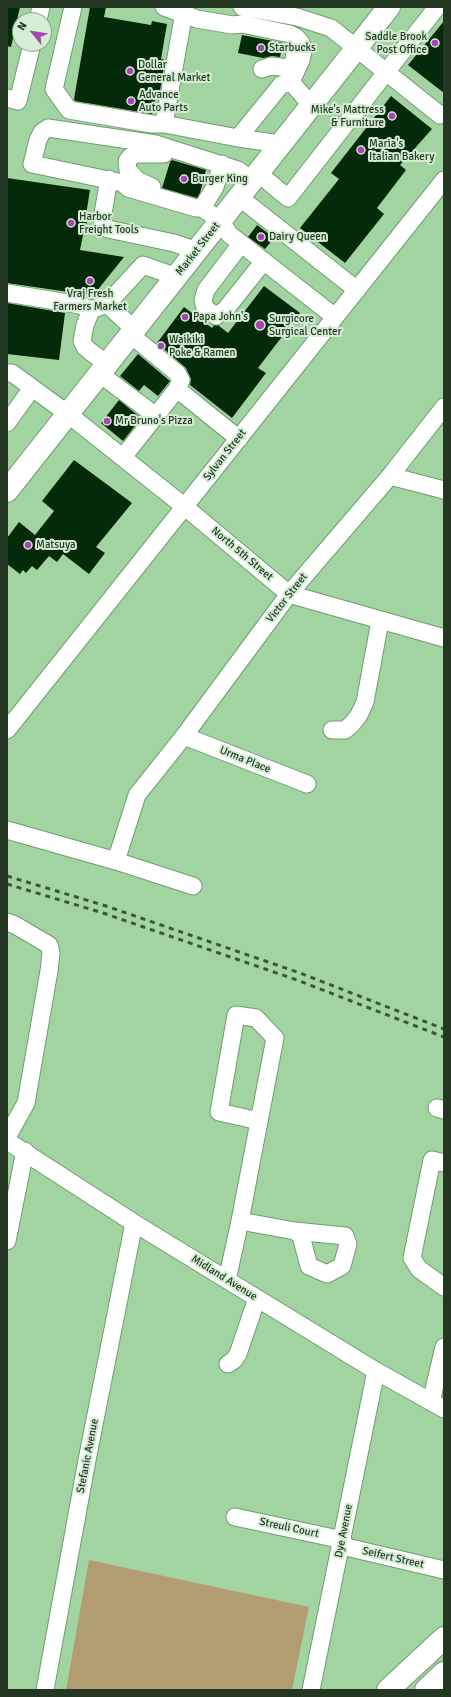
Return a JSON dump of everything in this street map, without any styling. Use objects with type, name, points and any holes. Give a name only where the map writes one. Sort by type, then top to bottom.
[{"type":"main road","name":"Market Street","points":[[7,491],[389,7]]},
{"type":"main road","points":[[388,1690],[444,1638]]},
{"type":"main road","points":[[426,1690],[444,1673]]},
{"type":"street","points":[[73,7],[54,88],[69,110],[152,124],[164,124],[238,138],[281,144]]},
{"type":"street","points":[[164,7],[185,10],[197,19],[232,25],[242,24],[290,34],[296,37],[301,43],[303,51],[301,60],[286,83],[238,138]]},
{"type":"street","points":[[242,7],[298,12],[331,28],[440,115]]},
{"type":"street","points":[[250,184],[288,198],[437,7]]},
{"type":"street","points":[[164,124],[185,10]]},
{"type":"street","points":[[232,25],[241,32],[288,41],[293,44],[296,54],[294,61],[288,68],[271,66],[262,69]]},
{"type":"street","points":[[7,98],[18,101],[30,52]]},
{"type":"street","points":[[286,83],[312,106]]},
{"type":"street","points":[[222,164],[215,186],[203,205],[196,208],[128,188],[116,181],[32,164],[38,140],[42,132],[48,128],[156,144],[222,164],[238,170],[250,184],[357,290]]},
{"type":"street","points":[[136,141],[127,150],[121,162],[120,172],[102,219],[104,225],[108,229],[174,242],[197,251]]},
{"type":"street","points":[[180,151],[171,154],[137,154],[130,157],[126,165],[128,170],[144,185],[203,205],[221,221],[229,234],[336,317]]},
{"type":"street","name":"Sylvan Street","points":[[7,730],[444,180]]},
{"type":"street","points":[[241,244],[206,290],[203,300],[205,308],[216,316],[225,310],[264,261]]},
{"type":"street","points":[[156,416],[104,369],[85,347],[82,341],[85,325],[92,310],[107,304],[143,266],[177,277]]},
{"type":"street","points":[[7,293],[80,305],[92,310]]},
{"type":"street","points":[[107,304],[133,332],[178,373],[181,380],[177,389],[123,457]]},
{"type":"street","name":"North 5th Street","points":[[7,373],[12,373],[123,457],[289,594],[444,638]]},
{"type":"street","points":[[7,423],[32,388]]},
{"type":"street","points":[[177,389],[238,439]]},
{"type":"street","name":"Victor Street","points":[[116,861],[137,795],[184,736],[289,594],[390,476],[444,406]]},
{"type":"street","points":[[390,476],[444,490]]},
{"type":"street","points":[[332,730],[345,730],[359,715],[365,702],[380,621]]},
{"type":"street","name":"Urma Place","points":[[184,736],[306,784]]},
{"type":"street","points":[[7,830],[116,861],[193,886]]},
{"type":"street","points":[[7,922],[15,925],[49,945],[51,953],[26,1103],[7,1136]]},
{"type":"street","points":[[227,1280],[240,1221],[275,1038],[256,1018],[236,1015],[219,1112],[259,1121]]},
{"type":"street","name":"Midland Avenue","points":[[7,1140],[134,1223],[376,1371],[438,1405]]},
{"type":"street","points":[[7,1241],[25,1151]]},
{"type":"street","points":[[444,1163],[432,1160],[412,1258],[419,1268],[444,1287]]},
{"type":"street","points":[[240,1221],[295,1231]]},
{"type":"street","name":"Stefanic Avenue","points":[[45,1690],[87,1460],[134,1223]]},
{"type":"street","points":[[228,1364],[234,1360],[238,1354],[257,1298]]},
{"type":"street","points":[[438,1405],[444,1347]]},
{"type":"street","name":"Dye Avenue","points":[[311,1690],[376,1371]]},
{"type":"street","name":"Streuli Court","points":[[235,1517],[342,1543]]},
{"type":"street","name":"Seifert Street","points":[[342,1543],[444,1570]]},
{"type":"shaded area","points":[[89,1560],[309,1607],[292,1690],[66,1690]]},
{"type":"building","points":[[7,7],[20,7],[19,12],[12,12],[12,43],[11,47],[7,46]]},
{"type":"building","points":[[90,7],[106,7],[104,17],[151,25],[152,21],[167,24],[161,59],[165,60],[160,91],[157,90],[152,114],[75,101],[74,99]]},
{"type":"building","name":"Saddle Brook Post Office","points":[[444,21],[444,93],[408,65]]},
{"type":"building","name":"Starbucks","points":[[242,35],[283,43],[280,57],[272,56],[263,58],[238,53]]},
{"type":"building","points":[[391,96],[432,129],[400,165],[406,170],[377,208],[384,214],[345,263],[300,228],[339,179],[331,173]]},
{"type":"building","name":"Burger King","points":[[172,160],[206,170],[200,193],[197,198],[162,188],[170,162]]},
{"type":"building","points":[[7,178],[90,190],[85,221],[87,221],[80,250],[124,257],[96,292],[89,295],[7,283]]},
{"type":"building","name":"Dairy Queen","points":[[257,225],[274,238],[265,249],[248,237]]},
{"type":"building","points":[[264,286],[300,313],[258,368],[266,373],[232,418],[190,385],[191,379],[186,368],[157,343],[184,307],[212,328],[214,325],[218,325],[228,333]]},
{"type":"building","points":[[7,303],[65,313],[59,360],[7,354]]},
{"type":"building","points":[[138,354],[170,381],[158,396],[144,385],[139,391],[120,376]]},
{"type":"building","points":[[119,400],[141,418],[123,441],[101,423]]},
{"type":"building","points":[[74,460],[132,503],[96,547],[105,553],[89,574],[63,554],[57,562],[49,556],[37,570],[32,566],[26,573],[23,570],[20,574],[7,564],[7,538],[19,522],[35,535],[54,511],[42,501]]},
{"type":"railway","points":[[7,876],[106,906],[300,973],[444,1029]]},
{"type":"railway","points":[[7,884],[103,913],[297,980],[444,1037]]},
{"type":"place","name":"Saddle Brook Post Office","points":[[435,43]]},
{"type":"place","name":"Starbucks","points":[[261,48]]},
{"type":"place","name":"Dollar General Market","points":[[130,71]]},
{"type":"place","name":"Advance Auto Parts","points":[[131,101]]},
{"type":"place","name":"Mike's Mattress & Furniture","points":[[392,116]]},
{"type":"place","name":"Maria's Italian Bakery","points":[[361,150]]},
{"type":"place","name":"Burger King","points":[[184,179]]},
{"type":"place","name":"Harbor Freight Tools","points":[[71,223]]},
{"type":"place","name":"Dairy Queen","points":[[261,237]]},
{"type":"place","name":"Vraj Fresh Farmers Market","points":[[90,281]]},
{"type":"place","name":"Papa John's","points":[[185,317]]},
{"type":"place","name":"Surgicore Surgical Center","points":[[260,325]]},
{"type":"place","name":"Waikiki Poke & Ramen","points":[[161,346]]},
{"type":"place","name":"Mr Bruno's Pizza","points":[[107,421]]},
{"type":"place","name":"Matsuya","points":[[28,545]]}]
